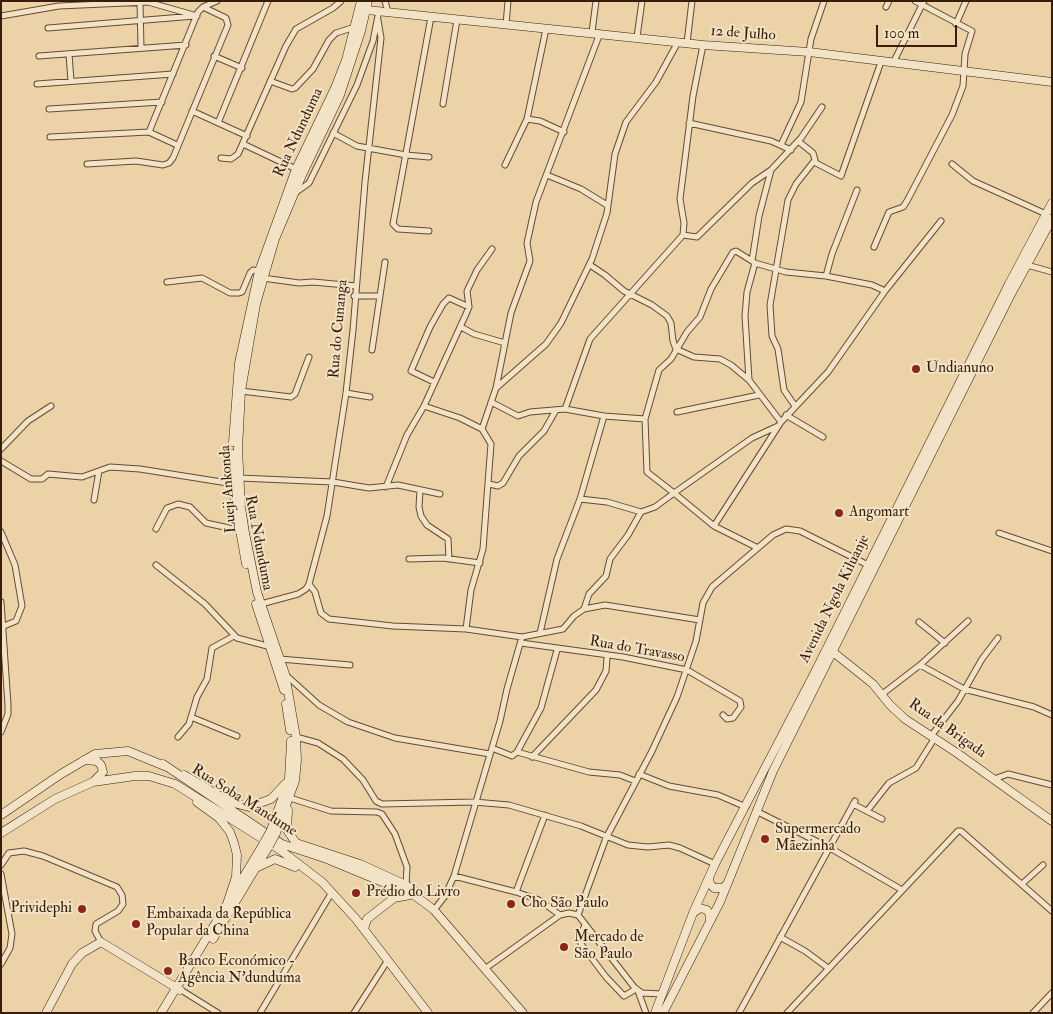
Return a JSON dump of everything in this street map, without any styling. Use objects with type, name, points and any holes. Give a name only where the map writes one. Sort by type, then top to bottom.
[{"type":"main road","name":"Rua Ndunduma","points":[[167,1013],[227,904],[274,832],[289,800],[292,780],[290,732],[284,693],[252,591],[238,530],[233,429],[238,372],[261,274],[296,169],[335,88],[356,27],[361,1]]},
{"type":"main road","name":"12 de Julho","points":[[368,5],[379,11],[506,26],[596,32],[703,45],[809,52],[893,64],[1052,82]]},
{"type":"main road","name":"Lueji Ankonda","points":[[292,780],[297,760],[296,737],[285,674],[261,604],[245,533],[237,481],[241,391],[261,274],[293,195],[340,95],[368,5]]},
{"type":"main road","name":"Avenida Ngola Kiluanje","points":[[663,1013],[727,884],[755,811],[1027,265],[1049,217],[1052,203]]},
{"type":"main road","name":"Avenida Ngola Kiluanje","points":[[655,1013],[693,913],[715,864],[1049,217]]},
{"type":"main road","name":"Rua da Brigada","points":[[833,652],[873,684],[898,713],[1052,821]]},
{"type":"main road","points":[[1,815],[84,760],[101,752],[128,751],[163,764],[190,777],[230,802],[248,806],[271,799],[292,780]]},
{"type":"main road","points":[[84,760],[97,761],[103,768],[100,776],[93,782]]},
{"type":"main road","name":"Rua Soba Mandume","points":[[163,764],[282,844],[392,882],[414,895],[434,910],[524,1013]]},
{"type":"main road","points":[[1,833],[55,798],[93,782],[127,776],[149,776],[175,784],[279,849],[332,892],[354,916],[428,1013]]},
{"type":"main road","points":[[102,780],[128,779],[152,782],[182,793],[219,818],[230,832],[237,856],[236,877],[227,904]]},
{"type":"main road","name":"Rua Ndunduma","points":[[274,832],[292,780]]},
{"type":"main road","points":[[289,800],[287,830],[296,843],[360,864],[392,882],[406,885],[419,895],[425,904]]},
{"type":"main road","name":"Rua Ndunduma","points":[[161,1013],[179,989],[255,869],[266,845]]},
{"type":"main road","points":[[255,869],[270,860],[282,860],[332,892]]},
{"type":"main road","points":[[709,878],[710,884],[714,888],[723,888],[727,884]]},
{"type":"main road","points":[[354,916],[362,918],[393,895],[392,882]]},
{"type":"main road","points":[[364,929],[366,919],[394,898],[406,894],[414,895]]},
{"type":"main road","points":[[693,913],[698,909],[704,908],[710,915],[710,921]]},
{"type":"main road","points":[[46,1013],[72,964],[87,950],[101,942],[179,989]]},
{"type":"street","points":[[149,132],[197,16],[203,7],[217,1]]},
{"type":"street","points":[[218,123],[268,1]]},
{"type":"street","points":[[221,158],[234,158],[243,144],[296,29],[333,8],[341,1]]},
{"type":"street","points":[[385,1],[388,12]]},
{"type":"street","points":[[506,26],[508,1]]},
{"type":"street","points":[[482,429],[496,388],[515,300],[529,265],[527,243],[536,202],[564,132],[596,32],[596,1]]},
{"type":"street","points":[[638,37],[642,1]]},
{"type":"street","points":[[687,43],[692,1]]},
{"type":"street","points":[[781,145],[801,102],[809,52],[824,1]]},
{"type":"street","points":[[874,247],[889,212],[903,207],[907,201],[952,114],[961,94],[965,71],[965,54],[972,32],[970,29],[956,24],[922,3],[915,1]]},
{"type":"street","points":[[956,24],[966,1]]},
{"type":"street","points":[[1,16],[59,6],[140,2],[154,3],[197,16]]},
{"type":"street","points":[[140,2],[141,48]]},
{"type":"street","points":[[893,64],[922,3]]},
{"type":"street","points":[[87,164],[136,161],[163,165],[169,163],[173,158],[176,145],[228,25],[226,18],[203,7]]},
{"type":"street","points":[[378,20],[379,11]]},
{"type":"street","points":[[48,28],[197,16]]},
{"type":"street","points":[[428,231],[398,229],[393,224],[431,17]]},
{"type":"street","name":"Lueji Ankonda","points":[[293,195],[309,182],[333,133],[362,72],[378,20]]},
{"type":"street","name":"Rua do Cunanga","points":[[309,584],[327,516],[346,393],[353,330],[354,296],[381,38],[378,20]]},
{"type":"street","points":[[443,104],[457,20]]},
{"type":"street","points":[[270,82],[292,89],[296,88],[317,64],[329,40],[336,33],[356,27]]},
{"type":"street","points":[[505,165],[527,119],[546,29]]},
{"type":"street","points":[[496,388],[552,337],[590,265],[607,213],[615,154],[626,122],[656,82],[678,42]]},
{"type":"street","points":[[39,56],[186,45]]},
{"type":"street","points":[[565,409],[590,340],[683,235],[684,223],[680,199],[689,123],[703,45]]},
{"type":"street","points":[[69,54],[71,81]]},
{"type":"street","points":[[214,56],[242,68]]},
{"type":"street","points":[[814,162],[841,176],[881,62]]},
{"type":"street","points":[[37,84],[173,74]]},
{"type":"street","points":[[49,109],[162,102]]},
{"type":"street","points":[[683,235],[697,237],[752,183],[771,170],[798,141],[822,108]]},
{"type":"street","points":[[192,111],[247,136]]},
{"type":"street","points":[[527,119],[540,120],[564,132]]},
{"type":"street","points":[[689,123],[747,135],[781,145],[790,150]]},
{"type":"street","points":[[50,137],[149,132],[176,145]]},
{"type":"street","points":[[333,133],[357,146],[406,156],[428,157]]},
{"type":"street","points":[[796,406],[784,390],[778,350],[772,336],[770,305],[774,270],[788,200],[800,178],[814,162],[815,156],[798,141]]},
{"type":"street","points":[[243,144],[296,169]]},
{"type":"street","points":[[952,164],[973,182],[1049,217]]},
{"type":"street","points":[[748,380],[746,300],[754,262],[758,216],[771,170]]},
{"type":"street","points":[[547,176],[581,189],[607,205]]},
{"type":"street","points":[[826,276],[832,254],[857,190]]},
{"type":"street","points":[[714,526],[786,415],[838,359],[884,291],[941,221]]},
{"type":"street","points":[[386,487],[407,435],[424,406],[461,327],[469,307],[466,293],[477,270],[492,249]]},
{"type":"street","points":[[758,548],[714,526],[648,472],[645,419],[659,370],[671,359],[676,349],[700,317],[711,289],[733,252],[736,251],[754,262],[774,270],[826,276],[872,285],[884,291]]},
{"type":"street","points":[[372,350],[385,262]]},
{"type":"street","points":[[590,265],[630,294],[667,316],[671,323],[673,342],[676,349],[694,358],[720,359],[731,365],[748,380],[780,424]]},
{"type":"street","points":[[1027,265],[1052,272]]},
{"type":"street","points":[[167,282],[202,278],[230,293],[239,293],[242,292],[253,270],[261,274],[299,283],[356,286]]},
{"type":"street","points":[[354,296],[380,296]]},
{"type":"street","points":[[434,382],[411,371],[430,327],[443,304],[449,298],[469,307]]},
{"type":"street","points":[[461,327],[474,334],[505,343]]},
{"type":"street","points":[[241,391],[291,397],[295,394],[310,357]]},
{"type":"street","points":[[346,393],[370,397]]},
{"type":"street","points":[[677,412],[759,394]]},
{"type":"street","points":[[491,402],[518,416],[530,412],[565,409],[604,416],[645,419]]},
{"type":"street","points":[[1,449],[28,421],[51,406]]},
{"type":"street","points":[[424,406],[460,418],[482,429],[492,444],[483,549],[471,590],[466,629]]},
{"type":"street","points":[[489,484],[501,486],[519,456],[547,427],[556,410]]},
{"type":"street","points":[[786,415],[823,437]]},
{"type":"street","points":[[540,632],[557,559],[580,499],[604,416]]},
{"type":"street","points":[[580,499],[607,502],[641,512],[655,507],[752,438],[780,424]]},
{"type":"street","points":[[1,461],[30,479],[42,479],[48,474],[82,477],[110,467],[140,468],[237,481],[333,482],[362,488],[398,485],[440,494]]},
{"type":"street","points":[[94,500],[99,471]]},
{"type":"street","points":[[420,490],[419,508],[421,516],[427,524],[448,539],[449,559]]},
{"type":"street","points":[[156,529],[167,508],[178,504],[190,507],[206,523],[238,530]]},
{"type":"street","points":[[584,609],[589,594],[606,576],[610,559],[641,512]]},
{"type":"street","points":[[578,915],[606,838],[666,722],[687,670],[703,603],[712,587],[774,535],[790,528],[800,531],[868,565]]},
{"type":"street","points":[[1,532],[15,565],[22,606],[16,621],[4,626]]},
{"type":"street","points":[[998,533],[1052,550]]},
{"type":"street","points":[[409,559],[449,559],[480,563]]},
{"type":"street","points":[[156,565],[206,604],[234,636],[249,643],[270,647]]},
{"type":"street","points":[[261,604],[298,594],[309,584]]},
{"type":"street","name":"Rua do Travasso","points":[[309,584],[315,592],[321,613],[329,619],[393,626],[466,629],[521,640],[557,650],[629,658],[687,670],[740,701],[741,707],[733,718],[727,719],[723,715]]},
{"type":"street","points":[[1,602],[8,705],[8,714],[1,732]]},
{"type":"street","points":[[434,910],[446,896],[454,876],[521,640],[540,632],[565,628],[574,616],[584,609],[605,605],[700,620]]},
{"type":"street","points":[[881,695],[920,665],[968,621]]},
{"type":"street","points":[[919,622],[945,642]]},
{"type":"street","points":[[178,737],[186,728],[196,697],[207,679],[211,650],[216,645],[234,636]]},
{"type":"street","points":[[867,811],[889,783],[916,768],[982,659],[998,638]]},
{"type":"street","points":[[285,674],[319,706],[348,722],[395,738],[491,751],[512,756],[517,752],[541,708],[557,650]]},
{"type":"street","points":[[532,757],[596,690],[606,671],[607,657]]},
{"type":"street","points":[[280,659],[350,664]]},
{"type":"street","points":[[920,665],[964,689],[1034,707],[1052,715]]},
{"type":"street","points":[[191,717],[236,736]]},
{"type":"street","points":[[296,737],[318,743],[343,759],[363,780],[379,802],[377,812]]},
{"type":"street","points":[[517,752],[589,772],[620,775],[635,781]]},
{"type":"street","points":[[639,774],[669,786],[718,794],[746,807]]},
{"type":"street","points":[[994,779],[1008,774],[1052,785]]},
{"type":"street","points":[[289,800],[331,811],[377,812],[388,821],[395,834],[407,867],[406,885]]},
{"type":"street","points":[[379,802],[474,802],[509,805],[581,826],[606,838],[637,847],[673,846],[715,864]]},
{"type":"street","points":[[739,1013],[854,802],[882,819]]},
{"type":"street","points":[[755,811],[830,848],[902,890]]},
{"type":"street","points":[[516,892],[545,815]]},
{"type":"street","points":[[787,1013],[960,830],[1052,911]]},
{"type":"street","points":[[1,865],[9,854],[24,851],[43,856],[116,888],[122,895],[123,904],[118,911],[96,924],[95,931],[101,942]]},
{"type":"street","points":[[1022,884],[1043,865]]},
{"type":"street","points":[[1,874],[12,934],[10,948],[1,964]]},
{"type":"street","points":[[454,876],[539,900],[560,915]]},
{"type":"street","points":[[260,1013],[332,892]]},
{"type":"street","points":[[486,968],[560,915],[569,913],[578,915],[637,990],[646,1013]]},
{"type":"street","points":[[585,925],[580,936],[581,944],[606,977],[624,996],[637,990],[662,994]]},
{"type":"street","points":[[780,937],[805,951],[828,968]]},
{"type":"street","points":[[354,1013],[388,960]]},
{"type":"street","points":[[179,989],[218,1013]]},
{"type":"street","points":[[1033,1013],[1052,993]]},
{"type":"place","name":"Undianuno","points":[[916,369]]},
{"type":"place","name":"Angomart","points":[[839,513]]},
{"type":"place","name":"Supermercado Mãezinha","points":[[765,839]]},
{"type":"place","name":"Prédio do Livro","points":[[356,893]]},
{"type":"place","name":"Cho São Paulo","points":[[511,904]]},
{"type":"place","name":"Prividephi","points":[[82,909]]},
{"type":"place","name":"Embaixada da República Popular da China","points":[[136,924]]},
{"type":"place","name":"Mercado de São Paulo","points":[[564,947]]},
{"type":"place","name":"Banco Económico - Agência N'dunduma","points":[[168,971]]}]
